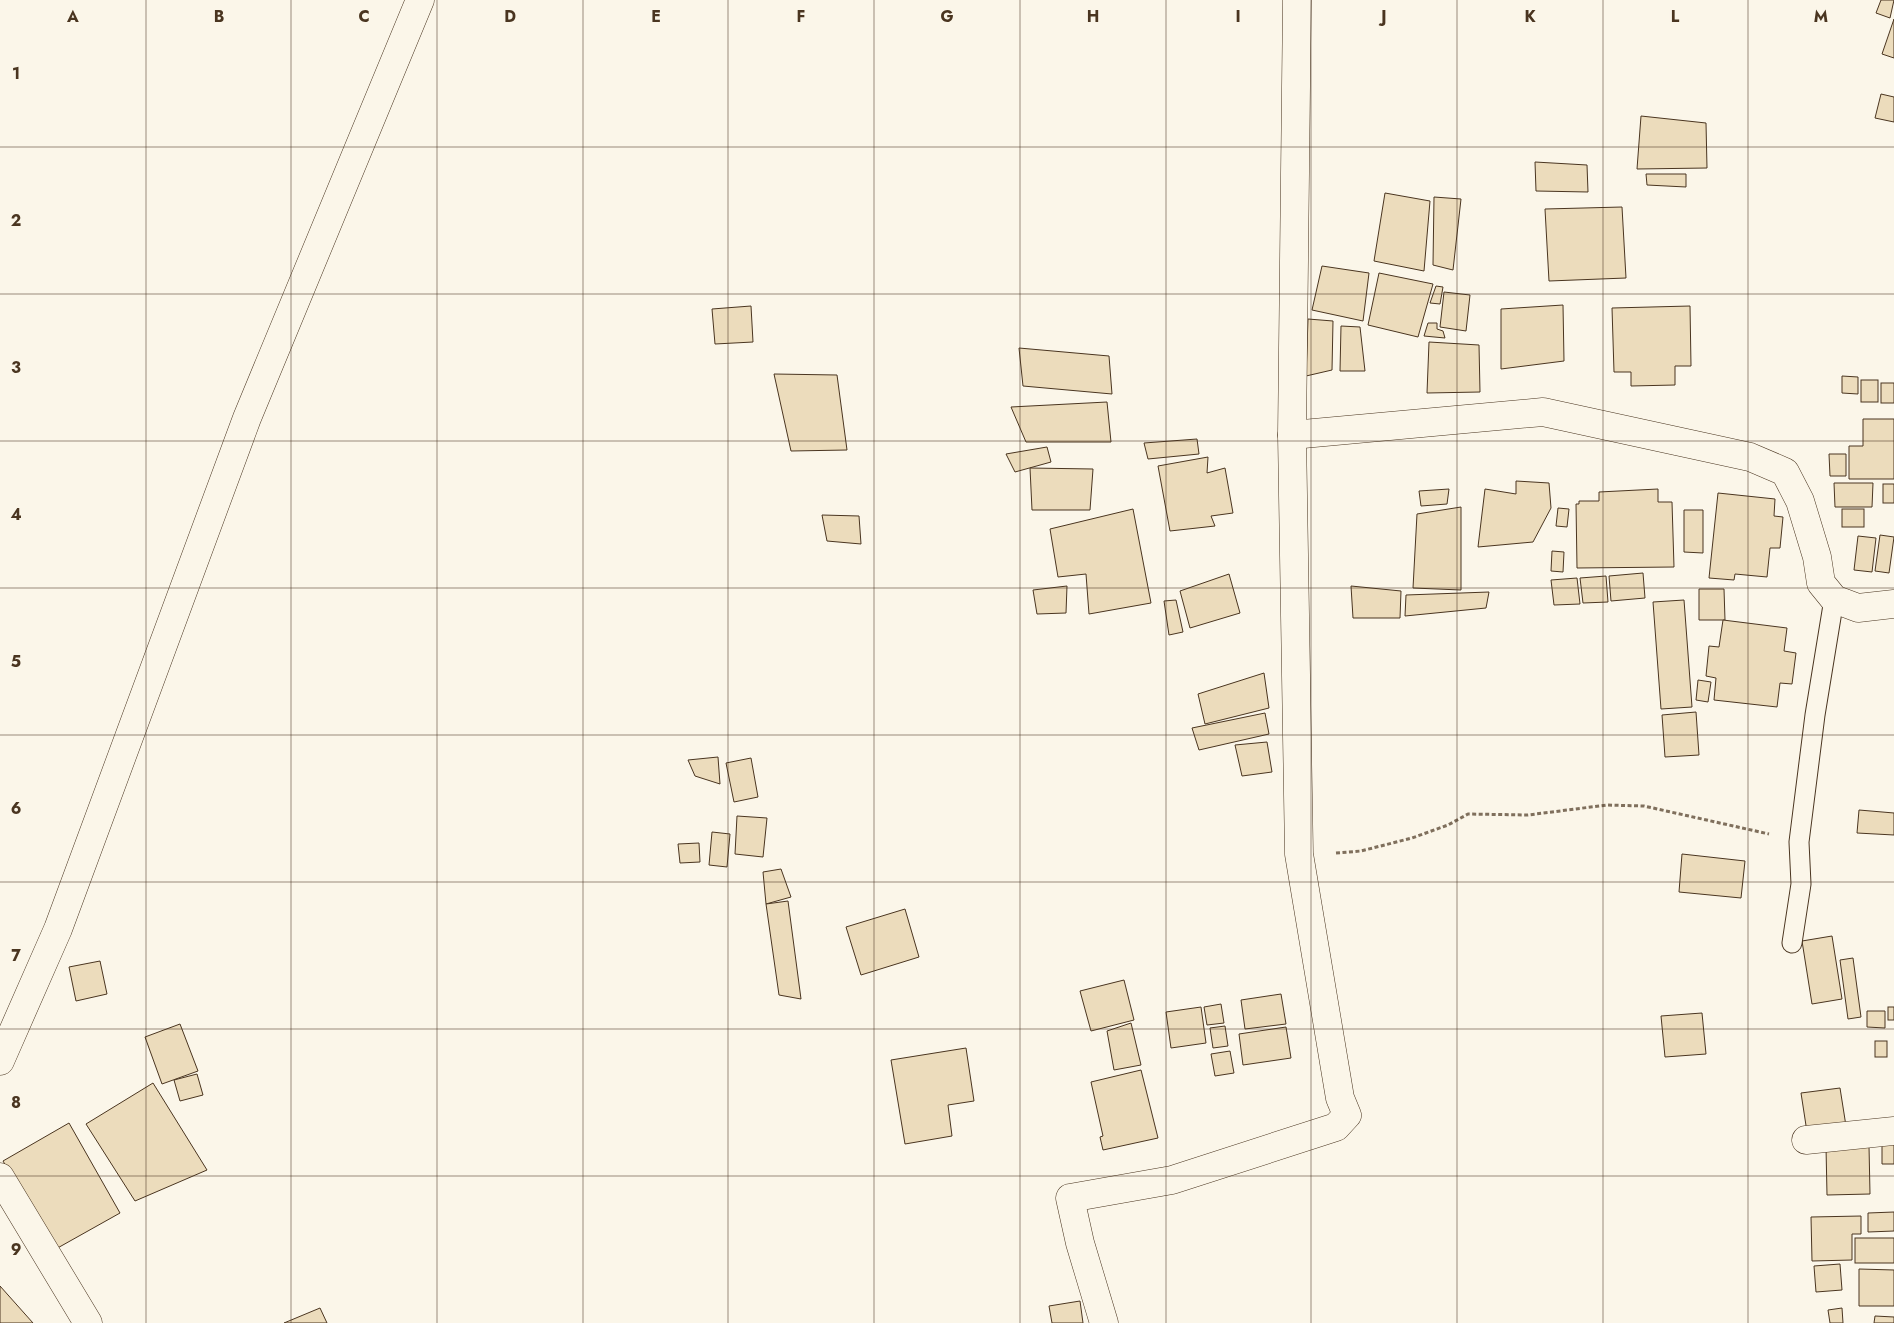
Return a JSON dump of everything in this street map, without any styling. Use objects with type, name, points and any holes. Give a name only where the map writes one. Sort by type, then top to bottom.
[{"type":"street","points":[[0,1061],[58,929],[247,418],[420,0]]},
{"type":"street","points":[[1104,1323],[1080,1243],[1070,1198],[1172,1180],[1336,1127],[1347,1115],[1340,1098],[1299,854],[1292,435],[1297,0]]},
{"type":"street","points":[[1292,435],[1543,412],[1750,458],[1785,472],[1800,501],[1817,557],[1821,583],[1834,599],[1858,608],[1894,604]]},
{"type":"street","points":[[1806,1140],[1894,1131]]},
{"type":"street","points":[[0,1177],[88,1323]]},
{"type":"lane","points":[[1792,943],[1801,884],[1799,842],[1815,715],[1834,599]]},
{"type":"path","points":[[1299,854],[1361,851],[1412,838],[1448,825],[1468,814],[1528,815],[1607,805],[1644,806],[1799,842]]},
{"type":"building","points":[[1881,0],[1894,0],[1890,18],[1876,13]]},
{"type":"building","points":[[1894,19],[1894,58],[1882,54]]},
{"type":"building","points":[[1881,94],[1894,97],[1894,122],[1875,118]]},
{"type":"building","points":[[1641,116],[1706,123],[1707,168],[1637,169]]},
{"type":"building","points":[[1535,162],[1587,165],[1588,192],[1536,191]]},
{"type":"building","points":[[1646,174],[1686,174],[1686,187],[1647,185]]},
{"type":"building","points":[[1385,193],[1430,201],[1424,271],[1374,261]]},
{"type":"building","points":[[1434,197],[1461,199],[1453,270],[1433,265]]},
{"type":"building","points":[[1622,207],[1626,278],[1549,281],[1545,209]]},
{"type":"building","points":[[1322,266],[1369,273],[1363,321],[1312,310]]},
{"type":"building","points":[[1379,273],[1433,284],[1418,337],[1368,325]]},
{"type":"building","points":[[1436,286],[1443,287],[1440,304],[1430,303]]},
{"type":"building","points":[[1444,292],[1470,295],[1466,331],[1440,327]]},
{"type":"building","points":[[1563,305],[1564,361],[1501,369],[1501,309]]},
{"type":"building","points":[[751,306],[753,342],[715,344],[712,309]]},
{"type":"building","points":[[1690,306],[1691,366],[1675,366],[1675,385],[1631,386],[1631,372],[1614,372],[1612,308]]},
{"type":"building","points":[[1308,319],[1333,321],[1332,370],[1306,376]]},
{"type":"building","points":[[1428,323],[1437,323],[1437,329],[1443,331],[1445,338],[1424,336]]},
{"type":"building","points":[[1341,326],[1360,327],[1365,371],[1340,371]]},
{"type":"building","points":[[1429,342],[1479,345],[1480,392],[1427,393]]},
{"type":"building","points":[[1019,348],[1109,356],[1112,394],[1023,386]]},
{"type":"building","points":[[774,374],[837,375],[847,450],[791,451]]},
{"type":"building","points":[[1842,376],[1858,377],[1858,394],[1842,393]]},
{"type":"building","points":[[1861,380],[1878,380],[1878,402],[1861,402]]},
{"type":"building","points":[[1881,383],[1894,383],[1894,403],[1881,403]]},
{"type":"building","points":[[1107,402],[1111,442],[1026,442],[1011,407]]},
{"type":"building","points":[[1863,419],[1894,419],[1894,479],[1849,479],[1849,446],[1863,446]]},
{"type":"building","points":[[1197,439],[1199,454],[1148,459],[1144,443]]},
{"type":"building","points":[[1047,447],[1051,462],[1015,472],[1006,454]]},
{"type":"building","points":[[1829,454],[1846,454],[1846,476],[1830,476]]},
{"type":"building","points":[[1208,457],[1207,473],[1225,468],[1233,513],[1211,516],[1215,526],[1170,531],[1158,466]]},
{"type":"building","points":[[1030,468],[1093,469],[1090,510],[1032,510]]},
{"type":"building","points":[[1516,481],[1549,483],[1551,508],[1533,542],[1478,547],[1485,489],[1516,494]]},
{"type":"building","points":[[1834,483],[1873,483],[1872,507],[1835,507]]},
{"type":"building","points":[[1883,484],[1894,484],[1894,503],[1883,503]]},
{"type":"building","points":[[1449,489],[1447,504],[1421,506],[1419,491]]},
{"type":"building","points":[[1658,489],[1658,502],[1672,502],[1674,567],[1577,568],[1576,504],[1579,504],[1579,501],[1599,501],[1599,492]]},
{"type":"building","points":[[1718,493],[1775,499],[1774,516],[1783,517],[1780,548],[1770,548],[1767,577],[1735,574],[1734,580],[1709,578]]},
{"type":"building","points":[[1461,507],[1461,590],[1413,588],[1417,514]]},
{"type":"building","points":[[1558,508],[1569,509],[1567,527],[1556,526]]},
{"type":"building","points":[[1133,509],[1151,603],[1089,614],[1086,574],[1058,577],[1050,529]]},
{"type":"building","points":[[1842,509],[1864,509],[1864,527],[1842,527]]},
{"type":"building","points":[[1684,510],[1703,510],[1703,553],[1684,552]]},
{"type":"building","points":[[822,515],[859,516],[861,544],[827,541]]},
{"type":"building","points":[[1880,535],[1894,537],[1889,573],[1875,571]]},
{"type":"building","points":[[1858,536],[1876,538],[1872,572],[1854,570]]},
{"type":"building","points":[[1552,551],[1564,552],[1563,572],[1551,571]]},
{"type":"building","points":[[1643,573],[1645,598],[1611,601],[1609,576]]},
{"type":"building","points":[[1229,574],[1240,613],[1190,628],[1180,591]]},
{"type":"building","points":[[1606,576],[1608,602],[1583,603],[1580,578]]},
{"type":"building","points":[[1577,578],[1580,604],[1554,605],[1551,580]]},
{"type":"building","points":[[1067,586],[1066,613],[1037,614],[1033,590]]},
{"type":"building","points":[[1351,586],[1401,591],[1400,618],[1353,618]]},
{"type":"building","points":[[1699,589],[1724,589],[1725,620],[1699,620]]},
{"type":"building","points":[[1489,592],[1486,608],[1405,616],[1406,595]]},
{"type":"building","points":[[1176,600],[1183,632],[1169,635],[1164,601]]},
{"type":"building","points":[[1684,600],[1692,707],[1661,709],[1653,602]]},
{"type":"building","points":[[1723,620],[1787,628],[1784,651],[1796,653],[1792,684],[1780,683],[1777,707],[1714,700],[1716,678],[1706,676],[1709,646],[1719,647]]},
{"type":"building","points":[[1264,673],[1269,708],[1205,724],[1198,694]]},
{"type":"building","points":[[1698,680],[1711,682],[1708,702],[1696,700]]},
{"type":"building","points":[[1696,712],[1699,755],[1665,757],[1662,715]]},
{"type":"building","points":[[1265,713],[1269,734],[1199,750],[1192,728]]},
{"type":"building","points":[[1267,742],[1272,772],[1242,776],[1235,745]]},
{"type":"building","points":[[718,757],[720,784],[695,776],[688,760]]},
{"type":"building","points":[[751,758],[758,797],[734,802],[726,763]]},
{"type":"building","points":[[1859,810],[1894,813],[1894,835],[1857,833]]},
{"type":"building","points":[[737,816],[767,818],[763,857],[735,854]]},
{"type":"building","points":[[712,832],[730,834],[727,867],[709,865]]},
{"type":"building","points":[[699,843],[700,862],[680,863],[678,844]]},
{"type":"building","points":[[1682,854],[1745,861],[1741,898],[1679,892]]},
{"type":"building","points":[[781,869],[791,897],[766,904],[763,872]]},
{"type":"building","points":[[788,901],[801,999],[779,995],[766,904]]},
{"type":"building","points":[[905,909],[919,957],[861,975],[846,927]]},
{"type":"building","points":[[1832,936],[1842,999],[1812,1004],[1802,941]]},
{"type":"building","points":[[1853,958],[1861,1017],[1848,1019],[1840,960]]},
{"type":"building","points":[[100,961],[107,994],[76,1001],[69,967]]},
{"type":"building","points":[[1124,980],[1134,1020],[1091,1031],[1080,991]]},
{"type":"building","points":[[1281,994],[1286,1024],[1245,1029],[1241,1000]]},
{"type":"building","points":[[1221,1004],[1224,1023],[1207,1025],[1204,1007]]},
{"type":"building","points":[[1201,1007],[1206,1043],[1171,1048],[1166,1012]]},
{"type":"building","points":[[1888,1007],[1894,1007],[1894,1020],[1888,1020]]},
{"type":"building","points":[[1867,1011],[1885,1011],[1885,1028],[1867,1027]]},
{"type":"building","points":[[1702,1013],[1706,1054],[1665,1057],[1661,1016]]},
{"type":"building","points":[[1131,1023],[1141,1065],[1114,1070],[1107,1031]]},
{"type":"building","points":[[180,1024],[198,1071],[162,1084],[145,1037]]},
{"type":"building","points":[[1225,1026],[1228,1046],[1213,1048],[1210,1028]]},
{"type":"building","points":[[1286,1027],[1291,1058],[1243,1065],[1239,1034]]},
{"type":"building","points":[[1875,1041],[1887,1041],[1887,1057],[1875,1057]]},
{"type":"building","points":[[966,1048],[974,1101],[948,1105],[952,1136],[905,1144],[891,1060]]},
{"type":"building","points":[[1230,1051],[1234,1073],[1215,1076],[1211,1054]]},
{"type":"building","points":[[1141,1070],[1158,1138],[1103,1150],[1100,1137],[1103,1136],[1091,1082]]},
{"type":"building","points":[[197,1074],[203,1095],[180,1101],[174,1080]]},
{"type":"building","points":[[153,1083],[207,1170],[135,1201],[86,1124]]},
{"type":"building","points":[[1840,1088],[1846,1126],[1807,1132],[1801,1093]]},
{"type":"building","points":[[69,1123],[120,1213],[54,1250],[3,1161]]},
{"type":"building","points":[[1894,1142],[1894,1164],[1882,1164],[1882,1143]]},
{"type":"building","points":[[1869,1146],[1870,1194],[1827,1195],[1826,1147]]},
{"type":"building","points":[[1894,1212],[1894,1231],[1868,1232],[1868,1213]]},
{"type":"building","points":[[1861,1216],[1861,1234],[1852,1234],[1852,1260],[1812,1261],[1811,1217]]},
{"type":"building","points":[[1855,1238],[1894,1238],[1894,1263],[1855,1263]]},
{"type":"building","points":[[1840,1264],[1842,1290],[1816,1292],[1814,1266]]},
{"type":"building","points":[[1859,1269],[1894,1270],[1894,1306],[1859,1306]]},
{"type":"building","points":[[0,1286],[33,1323],[0,1323]]},
{"type":"building","points":[[1080,1301],[1083,1323],[1052,1323],[1049,1306]]},
{"type":"building","points":[[320,1308],[327,1323],[284,1323]]},
{"type":"building","points":[[1842,1308],[1843,1323],[1830,1323],[1828,1310]]},
{"type":"building","points":[[1875,1316],[1894,1317],[1894,1323],[1874,1323]]}]
